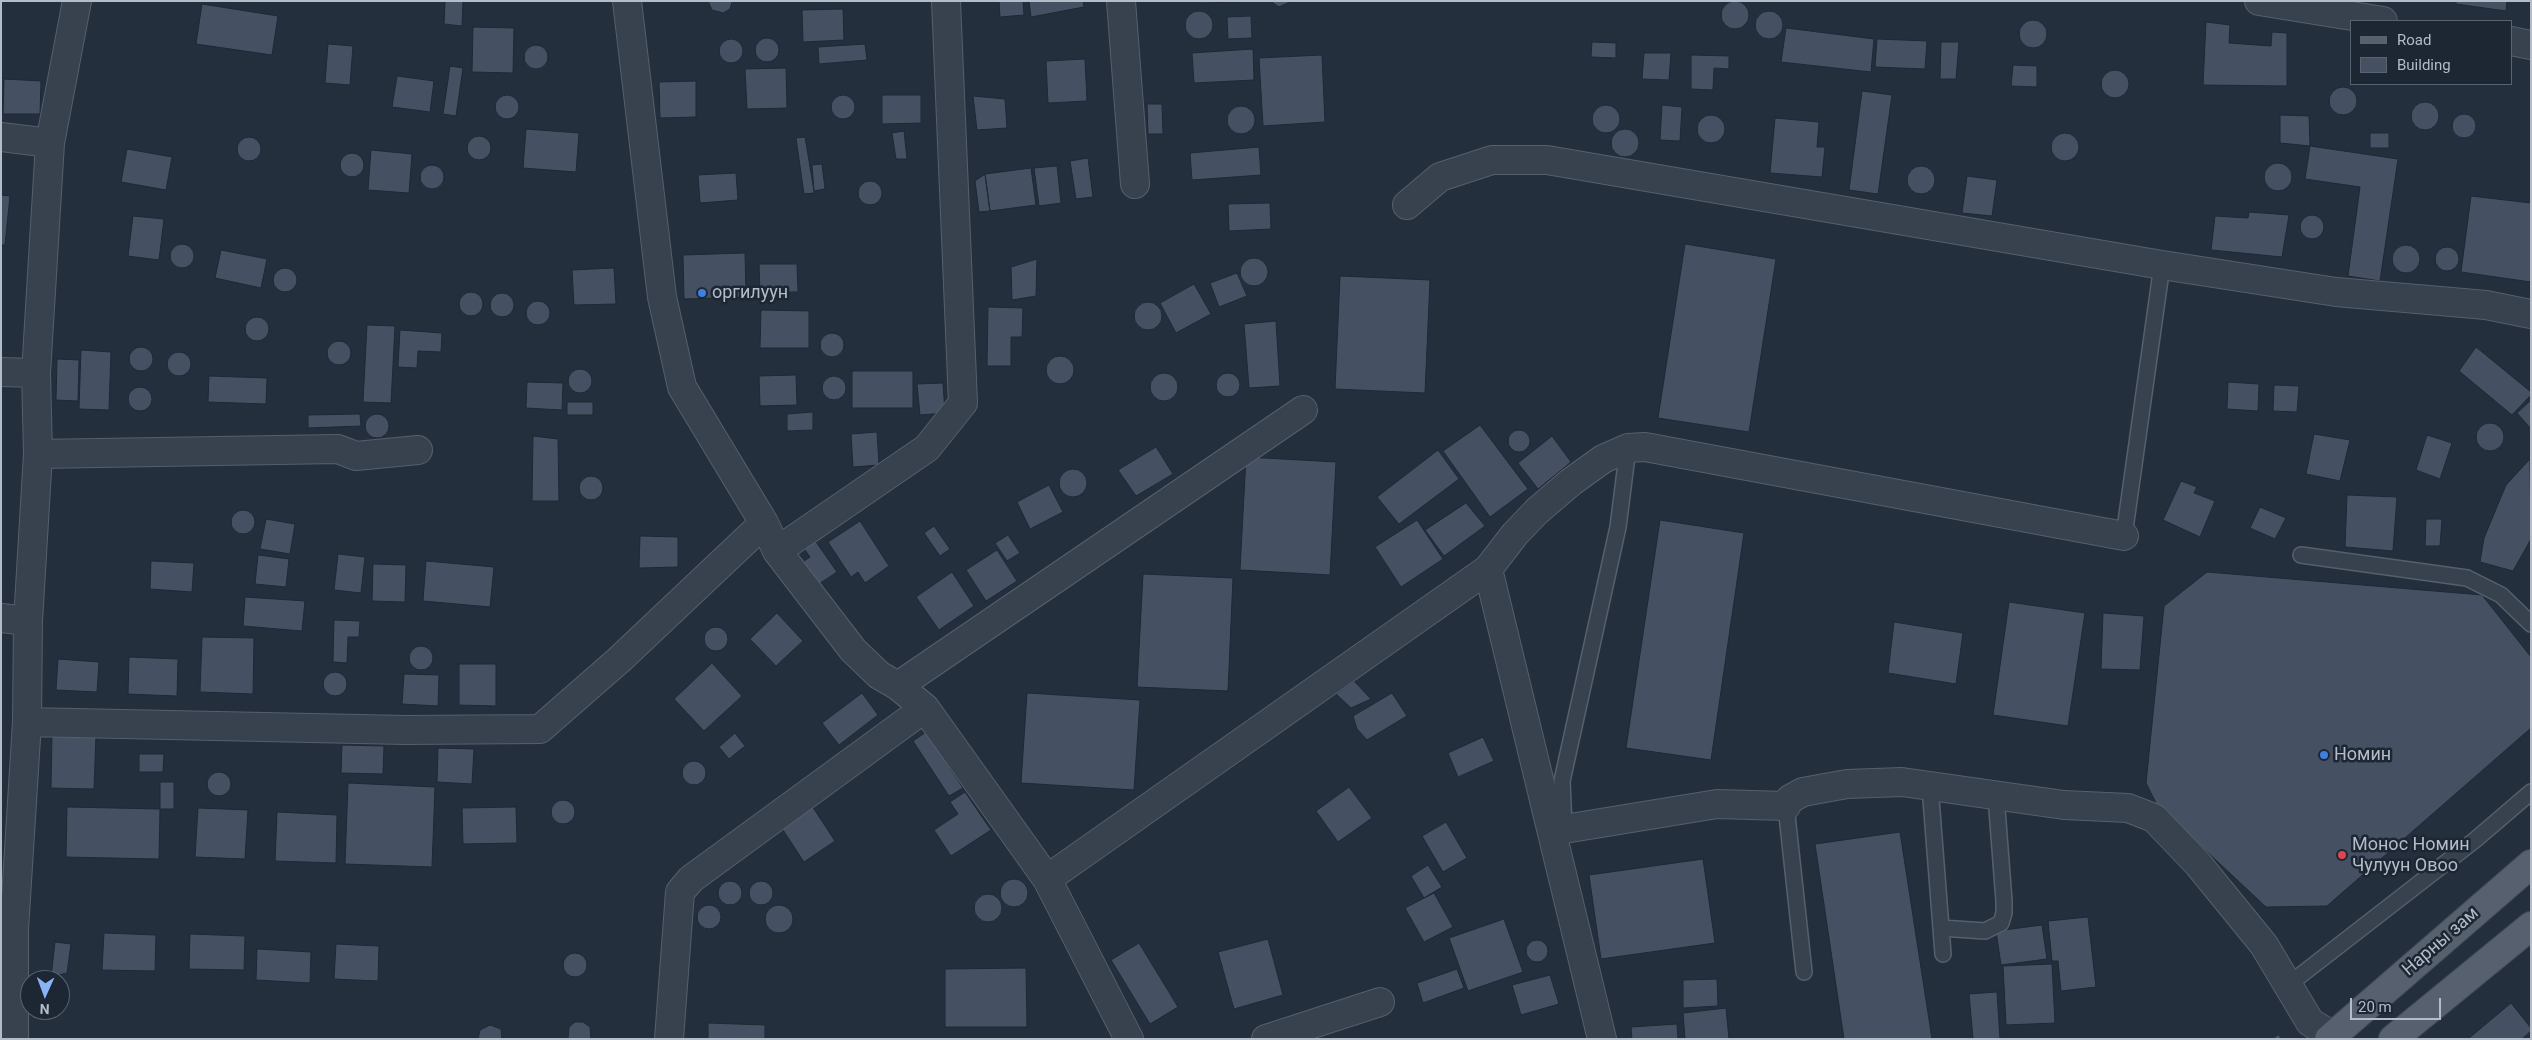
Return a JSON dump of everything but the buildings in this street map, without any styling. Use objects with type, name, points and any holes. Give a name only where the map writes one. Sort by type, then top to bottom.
[{"type":"main road","name":"Нарны зам","points":[[2331,1037],[2531,864]]},
{"type":"main road","points":[[2393,1039],[2531,926]]},
{"type":"street","points":[[627,1],[662,297],[682,387],[764,523],[777,551],[853,650],[880,675],[898,686],[924,708],[1047,879],[1129,1039]]},
{"type":"street","points":[[777,551],[927,448],[963,403],[946,1]]},
{"type":"street","points":[[1121,1],[1134,184]]},
{"type":"street","points":[[2258,1],[2377,20]]},
{"type":"street","points":[[14,1039],[8,930],[27,722],[28,621],[38,454],[36,373],[50,143],[79,2]]},
{"type":"street","points":[[2512,41],[2531,45]]},
{"type":"street","points":[[1,137],[50,143]]},
{"type":"street","points":[[1407,205],[1440,177],[1492,160],[1547,160],[2162,265],[2336,292],[2486,305],[2531,314]]},
{"type":"street","points":[[1,372],[36,373]]},
{"type":"street","points":[[898,686],[1303,410]]},
{"type":"street","points":[[1047,879],[1488,569],[1515,534],[1537,511],[1603,459],[1628,448],[1645,446],[2124,536]]},
{"type":"street","points":[[38,454],[338,449],[356,456],[418,450]]},
{"type":"street","points":[[27,722],[406,730],[540,728],[618,660],[764,523]]},
{"type":"street","points":[[1488,569],[1558,829],[1602,1039]]},
{"type":"street","points":[[1,618],[28,621]]},
{"type":"street","points":[[670,1039],[680,892],[691,879],[924,708]]},
{"type":"street","points":[[1558,829],[1717,804],[1786,806],[1790,799],[1803,792],[1847,784],[1902,782],[2064,806],[2128,808],[2154,818],[2198,864],[2264,945],[2310,1022],[2331,1037]]},
{"type":"street","points":[[1266,1039],[1380,1002]]},
{"type":"lane","points":[[2124,536],[2162,265]]},
{"type":"lane","points":[[1558,829],[1562,781],[1618,527],[1628,448]]},
{"type":"lane","points":[[2301,555],[2467,578],[2501,595],[2531,624]]},
{"type":"lane","points":[[1930,786],[1943,954]]},
{"type":"lane","points":[[2288,985],[2475,840],[2531,792]]},
{"type":"lane","points":[[1941,928],[1985,931],[2001,923],[2004,913],[2004,901],[1996,796]]},
{"type":"lane","points":[[1786,806],[1804,972]]},
{"type":"place","name":"оргилуун","points":[[702,293]]},
{"type":"place","name":"Номин","points":[[2324,755]]},
{"type":"place","name":"Монос Номин Чулуун Овоо","points":[[2342,855]]}]
